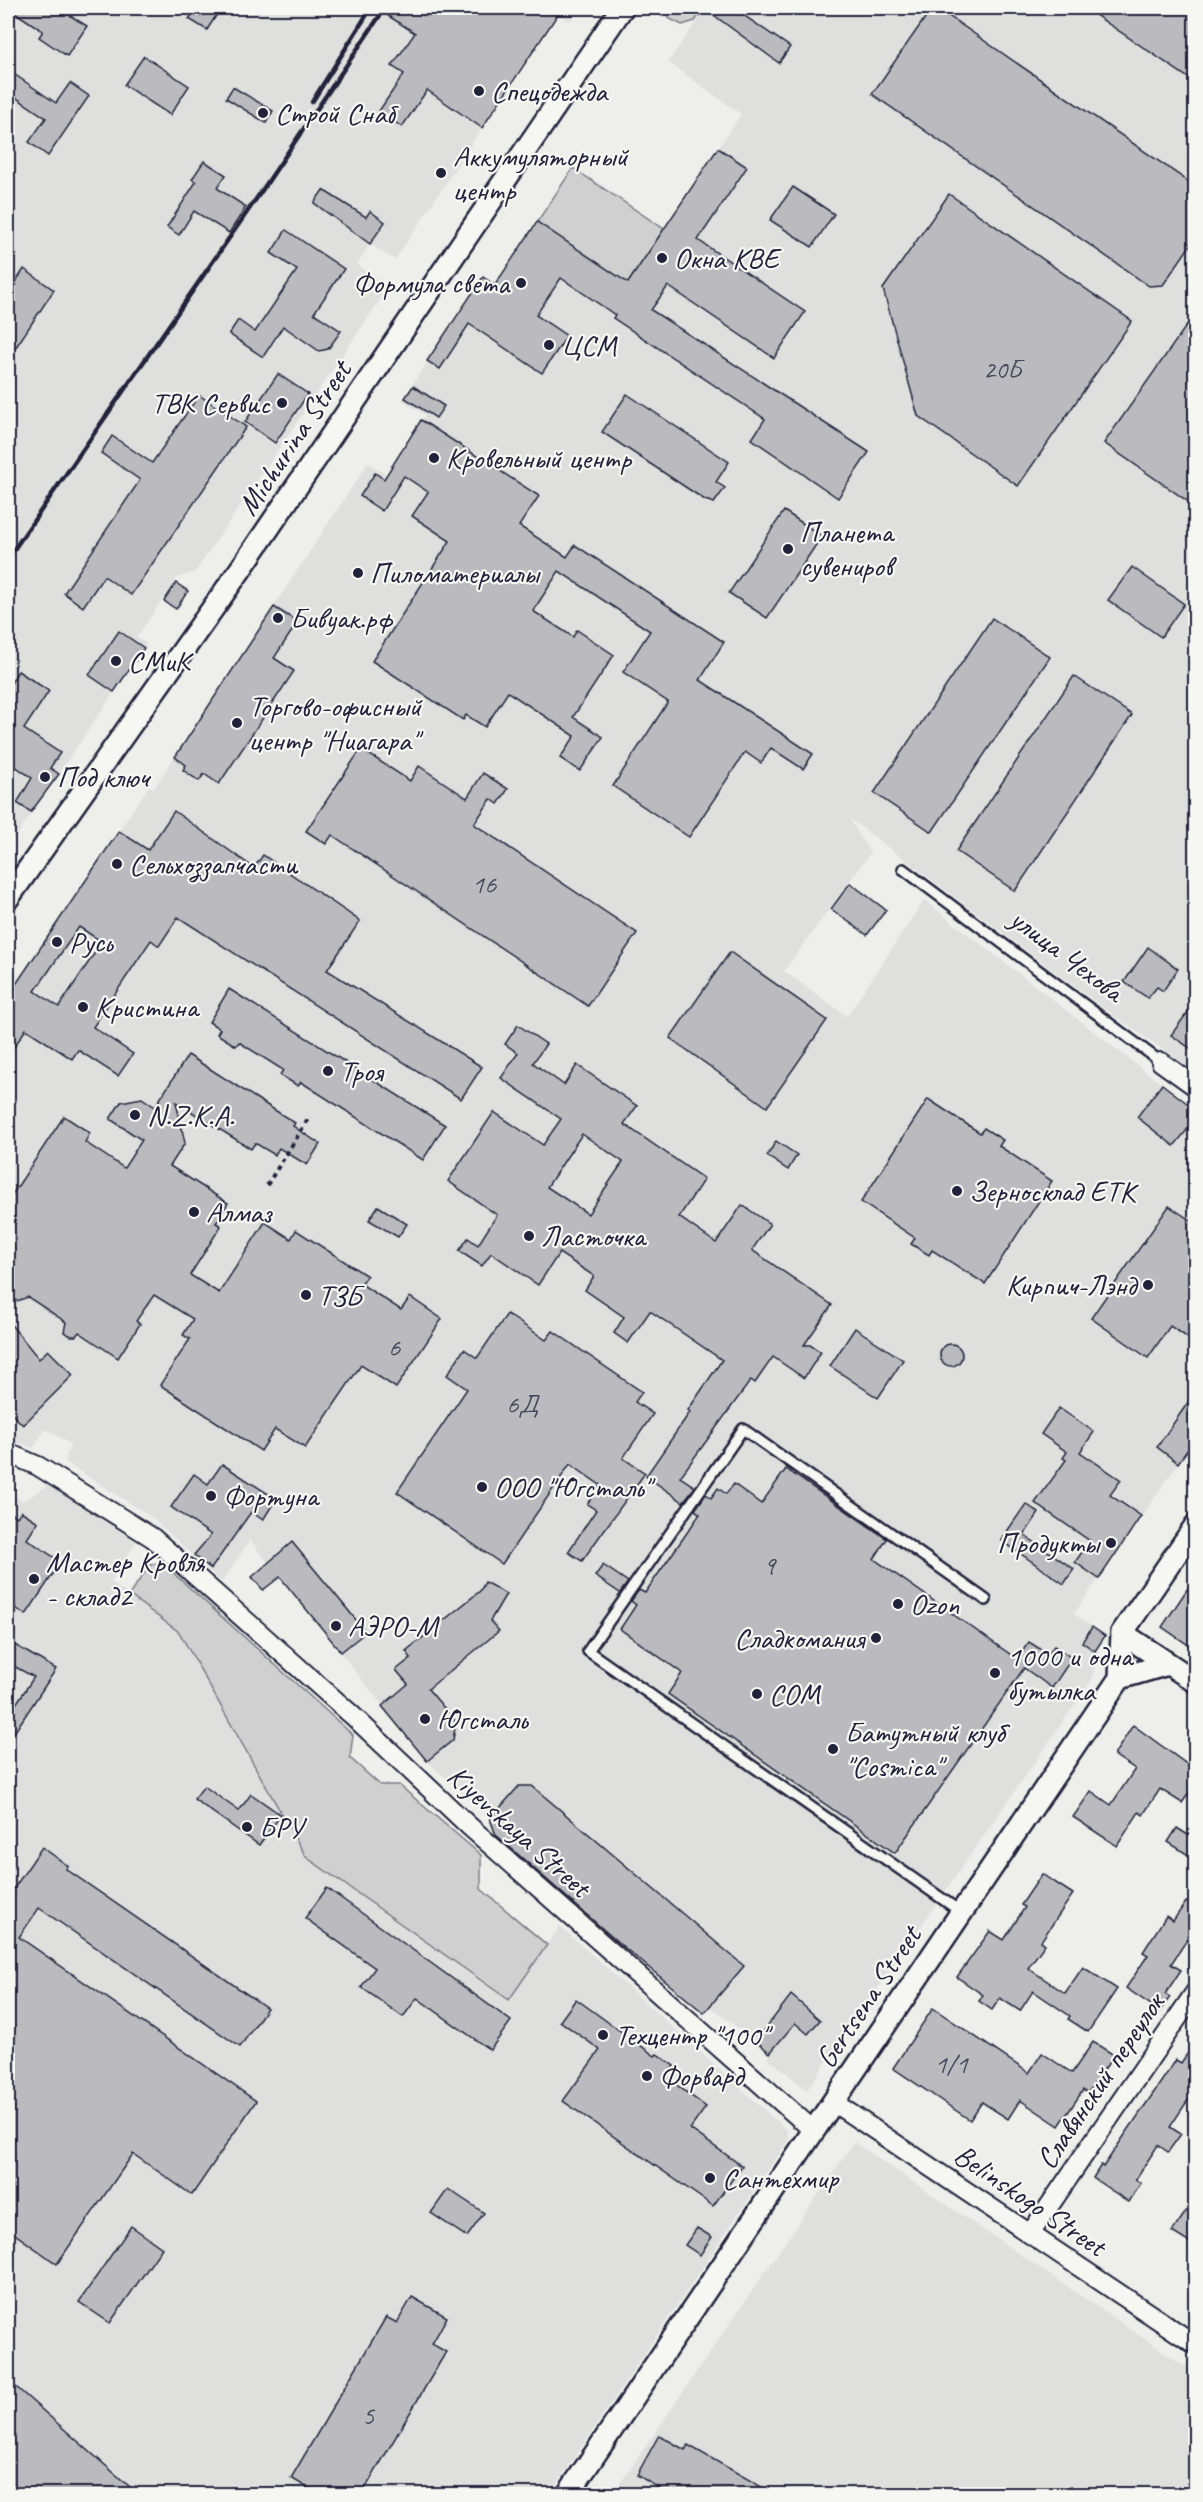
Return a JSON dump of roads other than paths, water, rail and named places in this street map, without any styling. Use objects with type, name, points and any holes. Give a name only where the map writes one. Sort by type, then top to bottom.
[{"type":"street","name":"Michurina Street","points":[[8,898],[240,570],[622,8]]},
{"type":"street","name":"улица Чехова","points":[[1161,1062],[1196,1087]]},
{"type":"street","name":"Kiyevskaya Street","points":[[8,1453],[38,1466],[153,1538],[353,1716],[469,1826],[814,2131]]},
{"type":"street","points":[[1168,1664],[1120,1678],[1122,1633],[1196,1526]]},
{"type":"street","points":[[1122,1633],[1196,1682]]},
{"type":"street","name":"Gertsena Street","points":[[568,2494],[1120,1678]]},
{"type":"street","name":"Славянский переулок","points":[[1030,2234],[1196,1991]]},
{"type":"street","name":"Belinskogo Street","points":[[833,2102],[1196,2345]]},
{"type":"lane","name":"улица Чехова","points":[[903,868],[1161,1062]]},
{"type":"lane","points":[[961,1911],[588,1651],[742,1429],[986,1600]]},
{"type":"railway","points":[[312,102],[371,8]]},
{"type":"railway","points":[[8,558],[385,8]]},
{"type":"place","name":"Спецодежда","points":[[479,91]]},
{"type":"place","name":"Строй Снаб","points":[[263,113]]},
{"type":"place","name":"Аккумуляторный центр","points":[[441,173]]},
{"type":"place","name":"Окна KBE","points":[[662,258]]},
{"type":"place","name":"Формула света","points":[[521,283]]},
{"type":"place","name":"ЦСМ","points":[[549,345]]},
{"type":"place","name":"ТВК Сервис","points":[[282,403]]},
{"type":"place","name":"Кровельный центр","points":[[434,458]]},
{"type":"place","name":"Планета сувениров","points":[[788,549]]},
{"type":"place","name":"Пиломатериалы","points":[[358,573]]},
{"type":"place","name":"Бивуак.рф","points":[[278,618]]},
{"type":"place","name":"СМиК","points":[[116,661]]},
{"type":"place","name":"Торгово-офисный центр \"Ниагара\"","points":[[237,723]]},
{"type":"place","name":"Под ключ","points":[[45,777]]},
{"type":"place","name":"Сельхоззапчасти","points":[[117,864]]},
{"type":"place","name":"Русь","points":[[57,942]]},
{"type":"place","name":"Кристина","points":[[83,1007]]},
{"type":"place","name":"Троя","points":[[328,1071]]},
{"type":"place","name":"N.Z.K.A.","points":[[135,1115]]},
{"type":"place","name":"Зерносклад ЕТК","points":[[957,1191]]},
{"type":"place","name":"Алмаз","points":[[194,1212]]},
{"type":"place","name":"Ласточка","points":[[529,1236]]},
{"type":"place","name":"Кирпич-Лэнд","points":[[1148,1285]]},
{"type":"place","name":"ТЗБ","points":[[306,1295]]},
{"type":"place","name":"ООО \"Югсталь\"","points":[[482,1487]]},
{"type":"place","name":"Фортуна","points":[[211,1496]]},
{"type":"place","name":"Продукты","points":[[1111,1543]]},
{"type":"place","name":"Мастер Кровля - склад2","points":[[34,1579]]},
{"type":"place","name":"Ozon","points":[[898,1604]]},
{"type":"place","name":"АЭРО-М","points":[[336,1626]]},
{"type":"place","name":"Сладкомания","points":[[876,1638]]},
{"type":"place","name":"1000 и одна бутылка","points":[[995,1673]]},
{"type":"place","name":"СОМ","points":[[757,1694]]},
{"type":"place","name":"Югсталь","points":[[425,1719]]},
{"type":"place","name":"Батутный клуб \"Cosmica\"","points":[[833,1749]]},
{"type":"place","name":"БРУ","points":[[247,1827]]},
{"type":"place","name":"Техцентр \"100\"","points":[[603,2035]]},
{"type":"place","name":"Форвард","points":[[647,2076]]},
{"type":"place","name":"Сантехмир","points":[[710,2178]]}]
